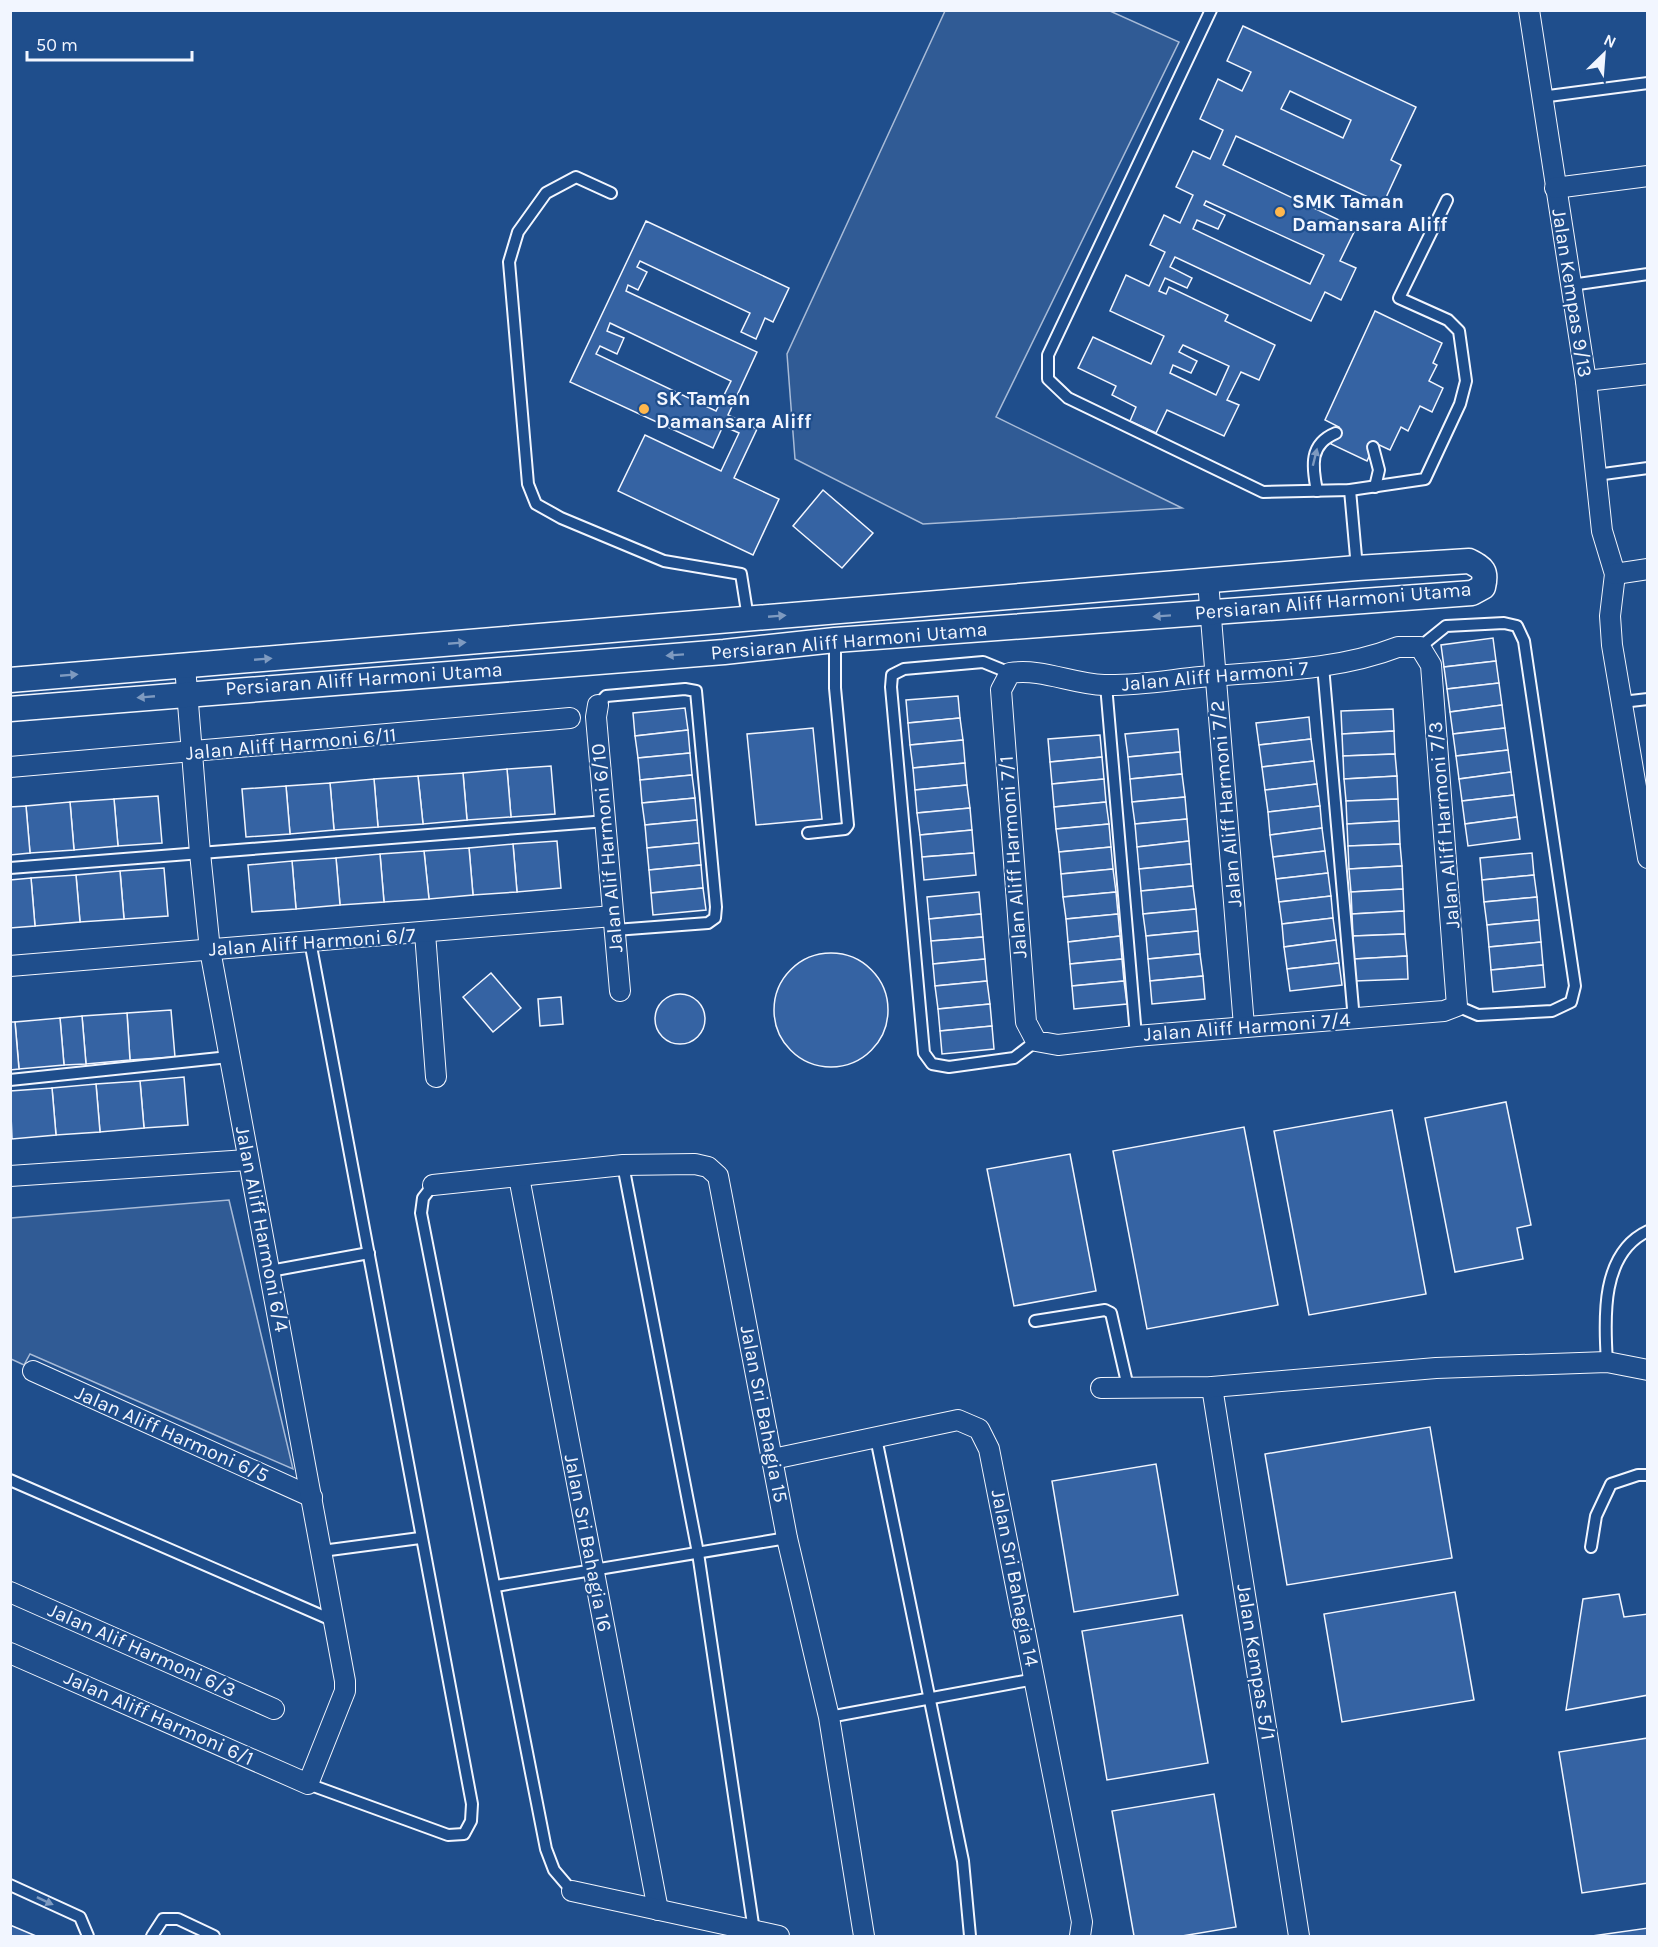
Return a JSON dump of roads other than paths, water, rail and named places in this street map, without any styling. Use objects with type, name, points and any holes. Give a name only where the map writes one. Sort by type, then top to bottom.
[{"type":"street","name":"Jalan Kempas 9/13","points":[[1529,10],[1586,381],[1602,531],[1615,574]]},
{"type":"street","points":[[1555,188],[1647,176]]},
{"type":"street","points":[[1586,381],[1647,374]]},
{"type":"street","name":"Persiaran Aliff Harmoni Utama","points":[[10,680],[1357,568],[1469,561],[1482,567],[1486,575],[1483,587],[1472,593],[834,640],[700,654],[10,709]]},
{"type":"street","points":[[1647,569],[1615,574],[1610,616],[1612,645],[1622,702],[1643,798],[1647,858]]},
{"type":"street","name":"Jalan Aliff Harmoni 7/2","points":[[1208,581],[1244,1026]]},
{"type":"street","name":"Jalan Aliff Harmoni 7","points":[[1010,673],[1029,670],[1069,682],[1106,686],[1323,666],[1366,659],[1398,646],[1420,647]]},
{"type":"street","name":"Jalan Aliff Harmoni 7/3","points":[[1420,647],[1431,665],[1457,1006]]},
{"type":"street","name":"Jalan Aliff Harmoni 6/4","points":[[185,666],[210,950],[247,1160],[322,1551],[345,1692],[308,1784]]},
{"type":"street","name":"Jalan Aliff Harmoni 7/1","points":[[1010,673],[1000,690],[1026,1022],[1036,1041]]},
{"type":"street","name":"Jalan Alif Harmoni 6/10","points":[[598,705],[596,717],[607,821],[620,991]]},
{"type":"street","name":"Jalan Aliff Harmoni 6/11","points":[[10,767],[191,753],[570,718]]},
{"type":"street","name":"Jalan Aliff Harmoni 6/7","points":[[10,966],[310,941],[614,923]]},
{"type":"street","points":[[425,933],[436,1077]]},
{"type":"street","name":"Jalan Aliff Harmoni 7/4","points":[[1036,1041],[1058,1045],[1244,1026],[1354,1020],[1444,1011],[1457,1006]]},
{"type":"street","points":[[10,1176],[247,1160]]},
{"type":"street","name":"Jalan Sri Bahagia 15","points":[[433,1185],[623,1165],[695,1164],[708,1167],[718,1176],[787,1538],[829,1717],[864,1936]]},
{"type":"street","name":"Jalan Sri Bahagia 16","points":[[519,1177],[658,1910]]},
{"type":"street","points":[[1101,1388],[1212,1387],[1436,1368],[1607,1362],[1647,1370]]},
{"type":"street","name":"Jalan Aliff Harmoni 6/5","points":[[33,1371],[312,1497]]},
{"type":"street","name":"Jalan Kempas 5/1","points":[[1212,1387],[1299,1936]]},
{"type":"street","name":"Jalan Sri Bahagia 14","points":[[773,1459],[958,1420],[979,1429],[989,1449],[1035,1679],[1083,1922],[1080,1936]]},
{"type":"street","name":"Jalan Alif Harmoni 6/3","points":[[10,1592],[274,1709]]},
{"type":"street","name":"Jalan Aliff Harmoni 6/1","points":[[10,1653],[308,1784]]},
{"type":"street","points":[[572,1891],[779,1936]]},
{"type":"lane","points":[[1211,10],[1048,355],[1048,379],[1068,398],[1263,492],[1350,490],[1425,479],[1460,404],[1466,381],[1459,331],[1448,320],[1400,298],[1447,200]]},
{"type":"lane","points":[[1541,97],[1647,83]]},
{"type":"lane","points":[[611,194],[576,177],[546,193],[518,232],[509,262],[528,484],[536,504],[561,518],[663,561],[741,574],[748,619]]},
{"type":"lane","points":[[1570,285],[1647,274]]},
{"type":"lane","points":[[1317,490],[1312,465],[1315,450],[1325,437],[1336,433]]},
{"type":"lane","points":[[1373,447],[1379,470],[1375,487]]},
{"type":"lane","points":[[1596,475],[1647,468]]},
{"type":"lane","points":[[1350,490],[1357,568]]},
{"type":"lane","points":[[1420,647],[1446,626],[1504,623],[1517,626],[1524,641],[1575,986],[1571,1002],[1552,1011],[1478,1015],[1457,1006]]},
{"type":"lane","points":[[808,833],[831,832],[845,829],[848,825],[835,688],[834,640]]},
{"type":"lane","points":[[1010,673],[984,662],[904,669],[892,675],[891,687],[924,1053],[932,1064],[949,1067],[1014,1058],[1036,1041]]},
{"type":"lane","points":[[1323,666],[1354,1020]]},
{"type":"lane","points":[[1106,686],[1136,1036]]},
{"type":"lane","points":[[598,705],[606,696],[685,689],[696,691],[717,907],[715,918],[708,923],[614,923]]},
{"type":"lane","points":[[1622,702],[1647,699]]},
{"type":"lane","points":[[10,868],[607,821]]},
{"type":"lane","points":[[308,1784],[448,1835],[464,1834],[469,1828],[472,1804],[420,1538],[310,941]]},
{"type":"lane","points":[[10,1080],[229,1057]]},
{"type":"lane","points":[[623,1165],[698,1553],[754,1931]]},
{"type":"lane","points":[[433,1185],[423,1198],[421,1213],[546,1849],[554,1870],[572,1891]]},
{"type":"lane","points":[[1607,1362],[1604,1322],[1612,1269],[1632,1238],[1647,1231]]},
{"type":"lane","points":[[270,1271],[369,1253]]},
{"type":"lane","points":[[1035,1321],[1105,1310],[1111,1312],[1128,1387]]},
{"type":"lane","points":[[876,1438],[963,1861],[970,1936]]},
{"type":"lane","points":[[1591,1547],[1596,1516],[1611,1484],[1638,1475],[1647,1475]]},
{"type":"lane","points":[[10,1480],[334,1621]]},
{"type":"lane","points":[[322,1551],[420,1538]]},
{"type":"lane","points":[[496,1586],[787,1538]]},
{"type":"lane","points":[[829,1717],[1035,1679]]},
{"type":"lane","points":[[10,1885],[80,1917],[88,1936]]},
{"type":"lane","points":[[152,1936],[163,1919],[178,1919],[214,1936]]},
{"type":"place","name":"SMK Taman Damansara Aliff","points":[[1280,212]]},
{"type":"place","name":"SK Taman Damansara Aliff","points":[[644,409]]}]
